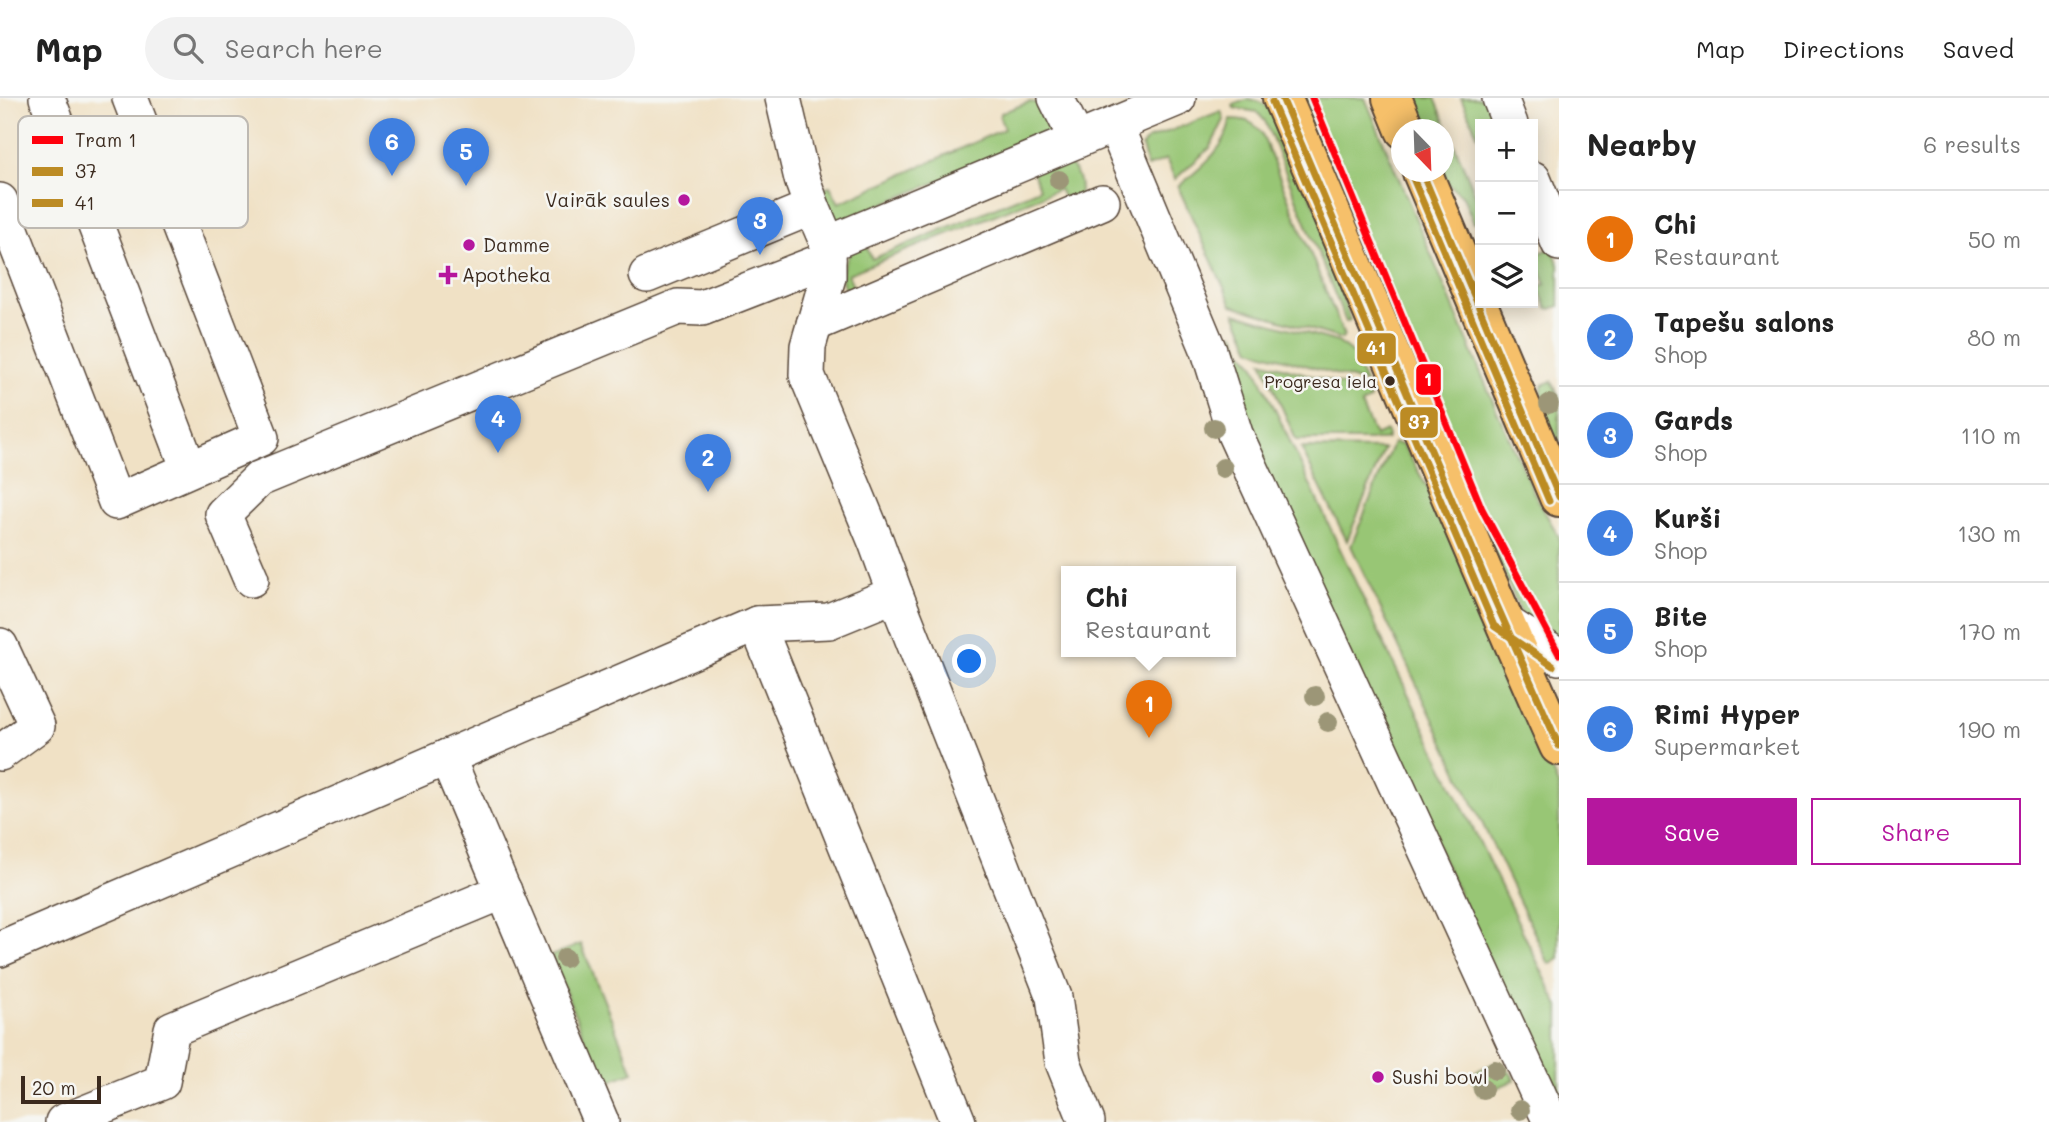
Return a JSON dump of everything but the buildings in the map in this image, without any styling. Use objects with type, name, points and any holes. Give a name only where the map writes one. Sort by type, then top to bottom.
[{"type":"main road","points":[[1282,98],[1503,621],[1559,746]]},
{"type":"main road","points":[[1392,98],[1401,119]]},
{"type":"main road","points":[[1426,182],[1559,497]]},
{"type":"street","points":[[47,98],[54,116]]},
{"type":"street","points":[[130,98],[137,116]]},
{"type":"street","points":[[783,98],[802,179],[828,251],[828,277],[808,346],[807,375],[876,542],[1054,996],[1063,1062],[1087,1122]]},
{"type":"street","points":[[1056,98],[1077,140]]},
{"type":"street","points":[[250,579],[222,514],[259,479],[678,307],[702,308],[1077,140],[1178,98]]},
{"type":"street","points":[[1500,98],[1508,119]]},
{"type":"street","points":[[1115,125],[1209,351],[1235,434],[1552,1122]]},
{"type":"street","points":[[1534,182],[1559,243]]},
{"type":"street","points":[[0,201],[116,502],[261,438],[180,228]]},
{"type":"street","points":[[814,324],[1102,202]]},
{"type":"street","points":[[646,275],[812,207]]},
{"type":"street","points":[[97,228],[189,469]]},
{"type":"street","points":[[0,949],[757,624],[829,621],[895,594]]},
{"type":"street","points":[[1503,621],[1559,657]]},
{"type":"street","points":[[757,624],[958,1122]]},
{"type":"street","points":[[0,646],[37,726],[0,753]]},
{"type":"street","points":[[447,757],[601,1122]]},
{"type":"street","points":[[63,1122],[162,1082],[172,1028],[504,891]]},
{"type":"green space","points":[[1305,98],[1365,98],[1391,160],[1391,182],[1400,182],[1497,411],[1533,491],[1559,537],[1559,642],[1525,622]]},
{"type":"green space","points":[[1411,98],[1435,98],[1444,119],[1420,119]]},
{"type":"green space","points":[[1461,98],[1491,98],[1500,119],[1475,119],[1475,129]]},
{"type":"green space","points":[[1248,99],[1273,108],[1323,224],[1350,320],[1346,322],[1265,121],[1257,112],[1234,108],[1233,105]]},
{"type":"green space","points":[[1029,102],[1039,103],[1048,124],[1047,138],[835,223],[820,189],[830,186],[839,203],[1004,129],[1001,113]]},
{"type":"green space","points":[[1221,111],[1224,120],[1210,148],[1175,179],[1166,159],[1147,167],[1142,146],[1147,140]]},
{"type":"green space","points":[[1230,119],[1249,122],[1262,134],[1344,336],[1342,339],[1232,305],[1178,187],[1218,149],[1228,130]]},
{"type":"green space","points":[[1454,144],[1475,194],[1474,223],[1463,196],[1446,182],[1454,182]]},
{"type":"green space","points":[[1066,162],[1078,178],[1079,198],[1066,203],[1059,189],[848,274],[855,291],[845,289],[842,275],[845,262],[853,250],[864,241],[872,259],[1039,189],[1033,171]]},
{"type":"green space","points":[[1552,248],[1559,265],[1559,306],[1551,309],[1547,308],[1538,287],[1546,284],[1538,264],[1538,254]]},
{"type":"green space","points":[[1235,313],[1338,342],[1354,355],[1365,383],[1251,349]]},
{"type":"green space","points":[[1235,333],[1242,351],[1254,364],[1388,652],[1559,1007],[1559,1112],[1240,415],[1216,342]]},
{"type":"green space","points":[[1262,361],[1367,392],[1370,399],[1361,405],[1375,436],[1386,431],[1387,439],[1296,440]]},
{"type":"green space","points":[[1552,381],[1559,398],[1559,442],[1555,439],[1542,410],[1542,385]]},
{"type":"green space","points":[[1393,443],[1403,445],[1451,529],[1559,788],[1559,958],[1549,964],[1351,546]]},
{"type":"green space","points":[[1301,448],[1384,449],[1347,541]]},
{"type":"green space","points":[[581,944],[633,1072],[603,1084],[551,956]]},
{"type":"green space","points":[[1495,1063],[1506,1069],[1515,1080],[1480,1095],[1470,1074]]},
{"type":"tram line","name":"1","points":[[1312,98],[1482,509],[1559,654]]},
{"type":"transit line","name":"37","points":[[1282,98],[1559,746]]},
{"type":"transit line","name":"41","points":[[1272,102],[1494,626],[1553,666]]},
{"type":"transit line","name":"41","points":[[1415,182],[1549,501]]},
{"type":"transit line","name":"37","points":[[1426,182],[1559,497]]},
{"type":"place","name":"Rimi Hyper","points":[[392,176]]},
{"type":"place","name":"Bite","points":[[466,186]]},
{"type":"place","name":"Vairāk saules","points":[[684,200]]},
{"type":"place","name":"Damme","points":[[469,245]]},
{"type":"place","name":"Gards","points":[[760,255]]},
{"type":"place","name":"Apotheka","points":[[448,275]]},
{"type":"place","name":"Progresa iela","points":[[1390,381]]},
{"type":"place","name":"Kurši","points":[[498,453]]},
{"type":"place","name":"Tapešu salons","points":[[708,492]]},
{"type":"place","name":"Chi","points":[[1149,738]]},
{"type":"place","name":"Sushi bowl","points":[[1378,1077]]}]
